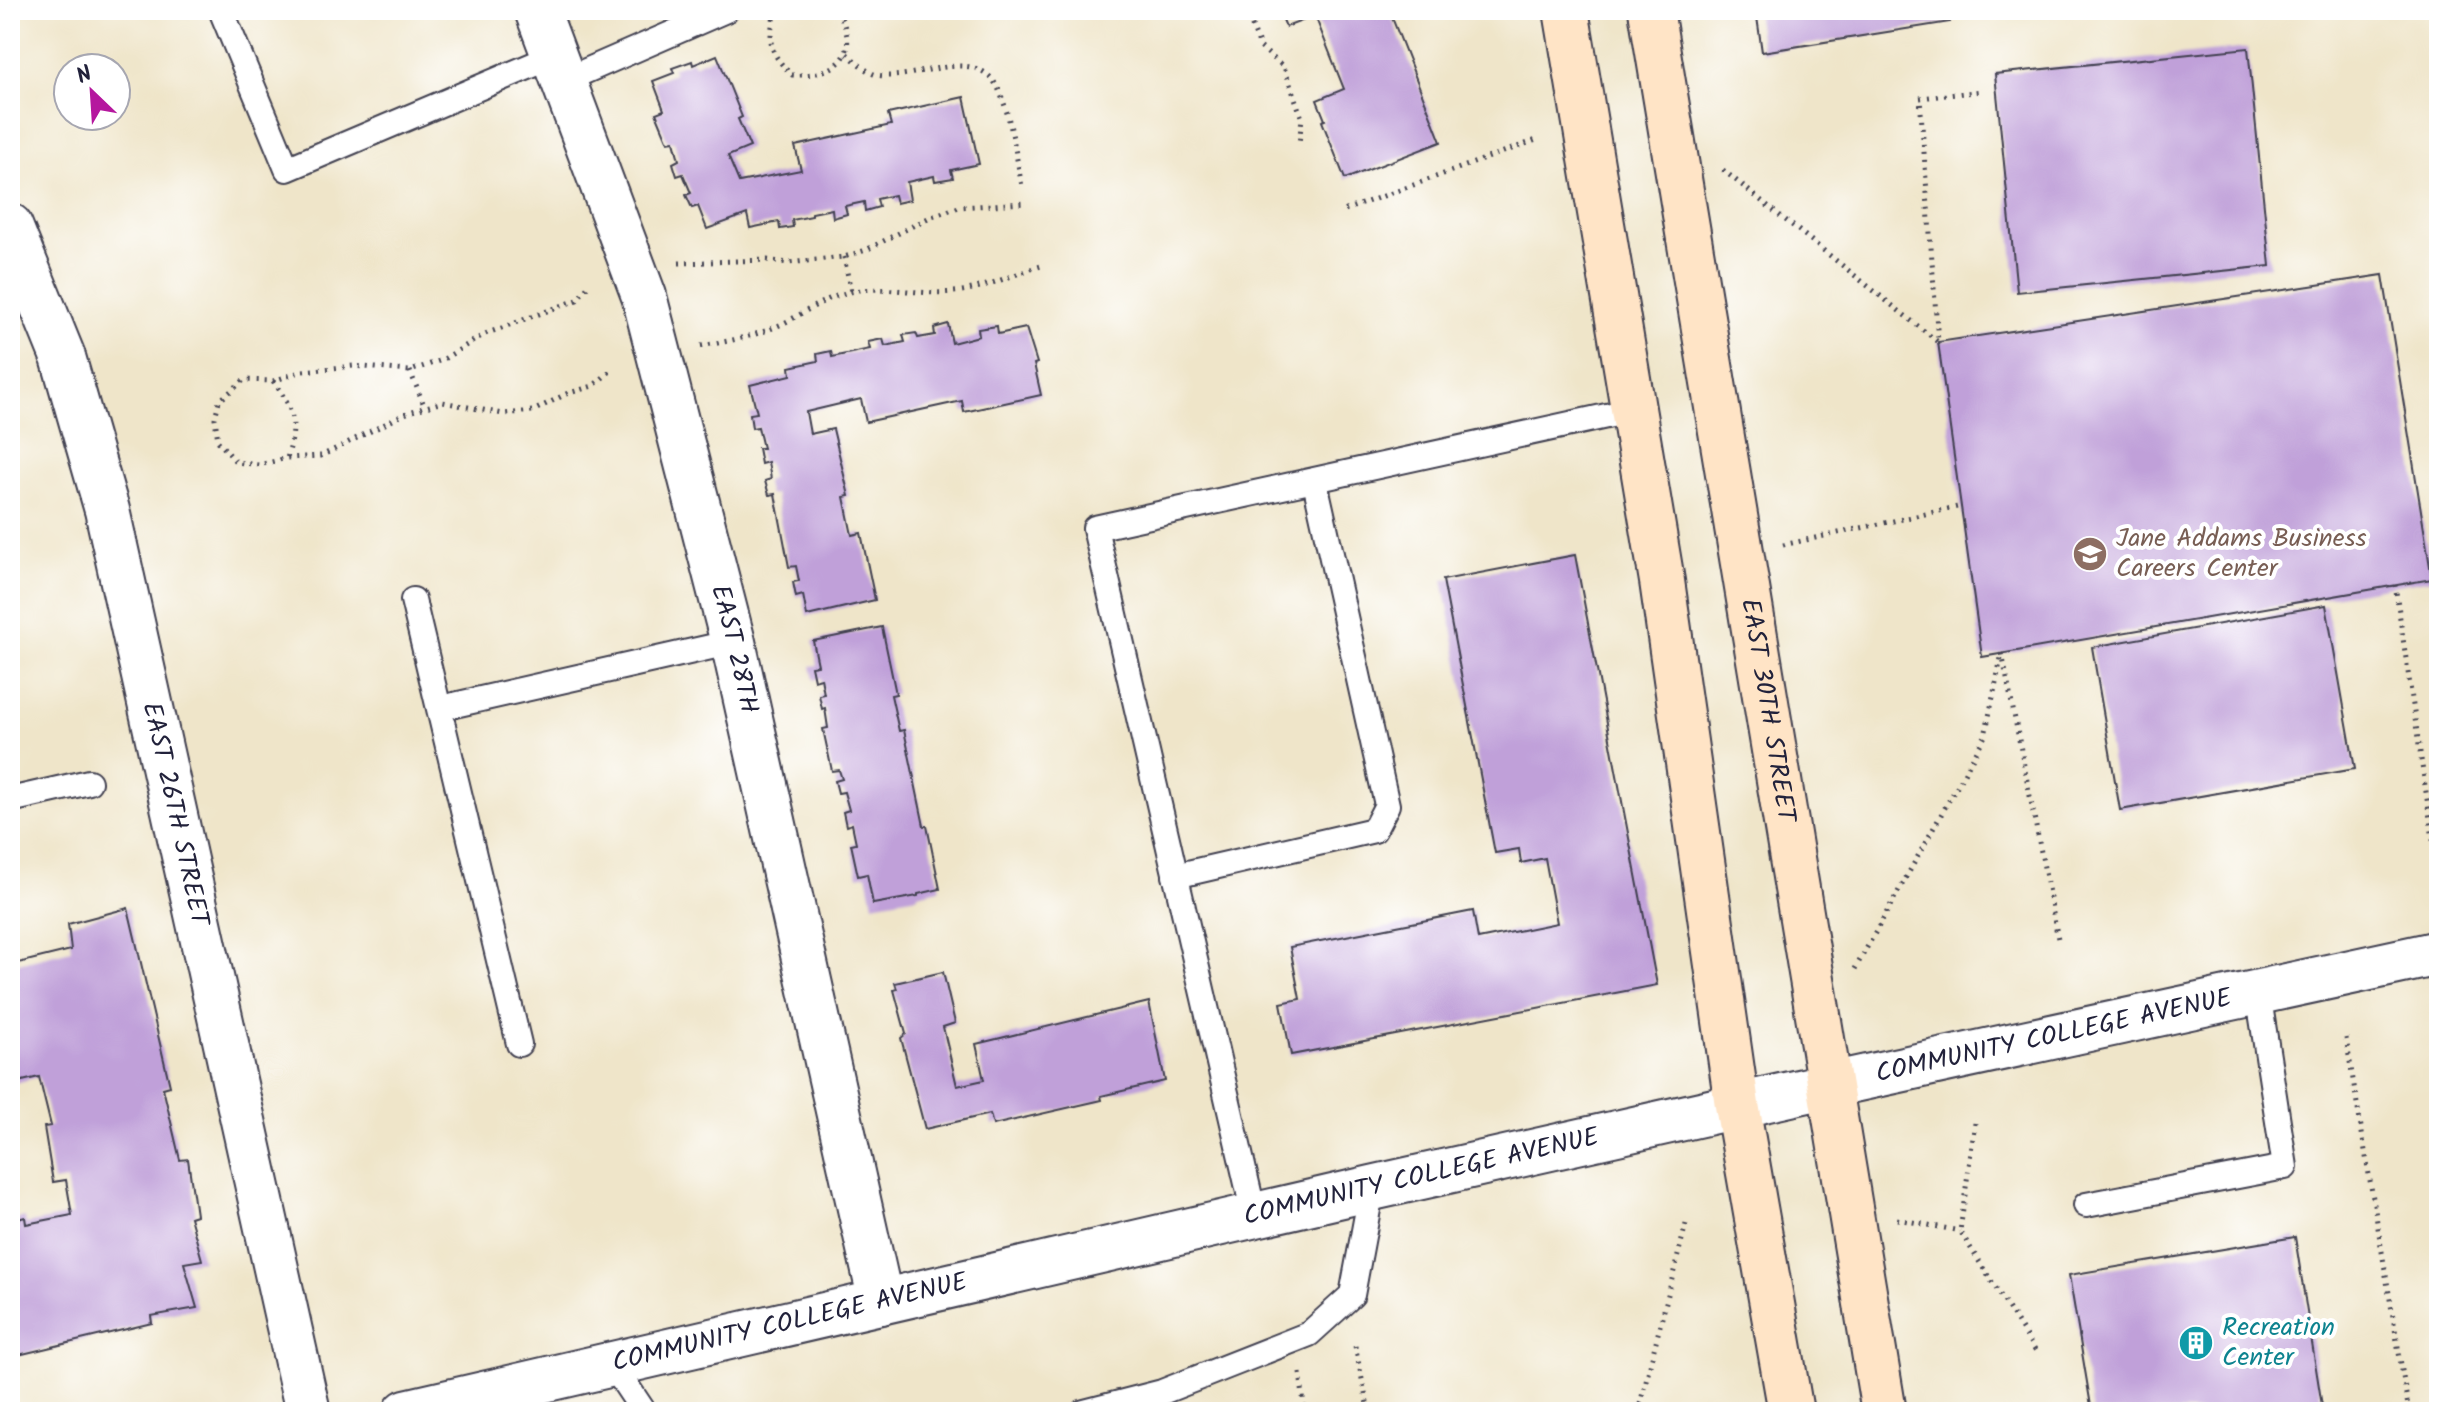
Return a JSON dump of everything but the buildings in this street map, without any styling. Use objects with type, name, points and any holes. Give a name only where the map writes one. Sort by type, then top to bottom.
[{"type":"main road","points":[[1566,10],[1662,581],[1737,1105],[1791,1412]]},
{"type":"main road","name":"EAST 30TH STREET","points":[[1651,10],[1884,1412]]},
{"type":"street","name":"EAST 28TH","points":[[537,10],[644,296],[733,642],[881,1302]]},
{"type":"street","name":"EAST 26TH STREET","points":[[10,226],[63,357],[107,510],[308,1412]]},
{"type":"street","name":"COMMUNITY COLLEGE AVENUE","points":[[406,1412],[1254,1214],[1737,1105],[2439,953]]},
{"type":"lane","points":[[221,10],[287,169],[726,10]]},
{"type":"lane","points":[[1254,1214],[1095,528],[1634,410]]},
{"type":"lane","points":[[1175,876],[1374,830],[1387,805],[1315,482]]},
{"type":"lane","points":[[413,600],[519,1044]]},
{"type":"lane","points":[[441,708],[733,642]]},
{"type":"lane","points":[[10,800],[89,782]]},
{"type":"lane","points":[[2086,1205],[2285,1167],[2258,992]]},
{"type":"lane","points":[[1084,1412],[1162,1392],[1309,1334],[1352,1295],[1372,1188]]},
{"type":"lane","points":[[612,1364],[644,1412]]},
{"type":"path","points":[[775,10],[770,31],[774,57],[792,75],[811,76],[831,70],[847,54],[849,42],[842,17],[835,10]]},
{"type":"path","points":[[1250,10],[1250,21],[1260,47],[1284,67],[1302,118],[1299,143]]},
{"type":"path","points":[[847,54],[873,75],[892,77],[962,65],[982,71],[1001,93],[1022,186]]},
{"type":"path","points":[[1719,166],[1938,342],[1920,98],[1983,91]]},
{"type":"path","points":[[1345,210],[1539,139]]},
{"type":"path","points":[[671,263],[767,260],[788,263],[844,257],[866,250],[932,216],[959,207],[1026,203]]},
{"type":"path","points":[[844,257],[851,292]]},
{"type":"path","points":[[697,347],[745,339],[785,323],[822,301],[851,292],[881,287],[913,292],[955,292],[1041,266]]},
{"type":"path","points":[[587,287],[577,300],[485,334],[442,360],[410,371],[353,366],[303,371],[273,381],[244,380],[219,401],[215,418],[218,441],[236,462],[259,465],[287,458],[321,456],[424,405],[443,402],[503,414],[533,411],[566,394],[593,386],[613,369]]},
{"type":"path","points":[[410,371],[424,405]]},
{"type":"path","points":[[273,381],[289,402],[294,426],[287,458]]},
{"type":"path","points":[[1774,547],[1962,506]]},
{"type":"path","points":[[2395,585],[2436,859]]},
{"type":"path","points":[[1853,972],[1985,736],[2002,653],[2059,944]]},
{"type":"path","points":[[2346,1038],[2409,1412]]},
{"type":"path","points":[[1975,1123],[1960,1231],[2036,1352]]},
{"type":"path","points":[[1894,1218],[1960,1231]]},
{"type":"path","points":[[1638,1412],[1686,1224]]},
{"type":"path","points":[[1355,1346],[1369,1412]]},
{"type":"path","points":[[1299,1367],[1305,1412]]},
{"type":"place","name":"Jane Addams Business Careers Center","points":[[2090,554]]},
{"type":"place","name":"Recreation Center","points":[[2196,1343]]}]
